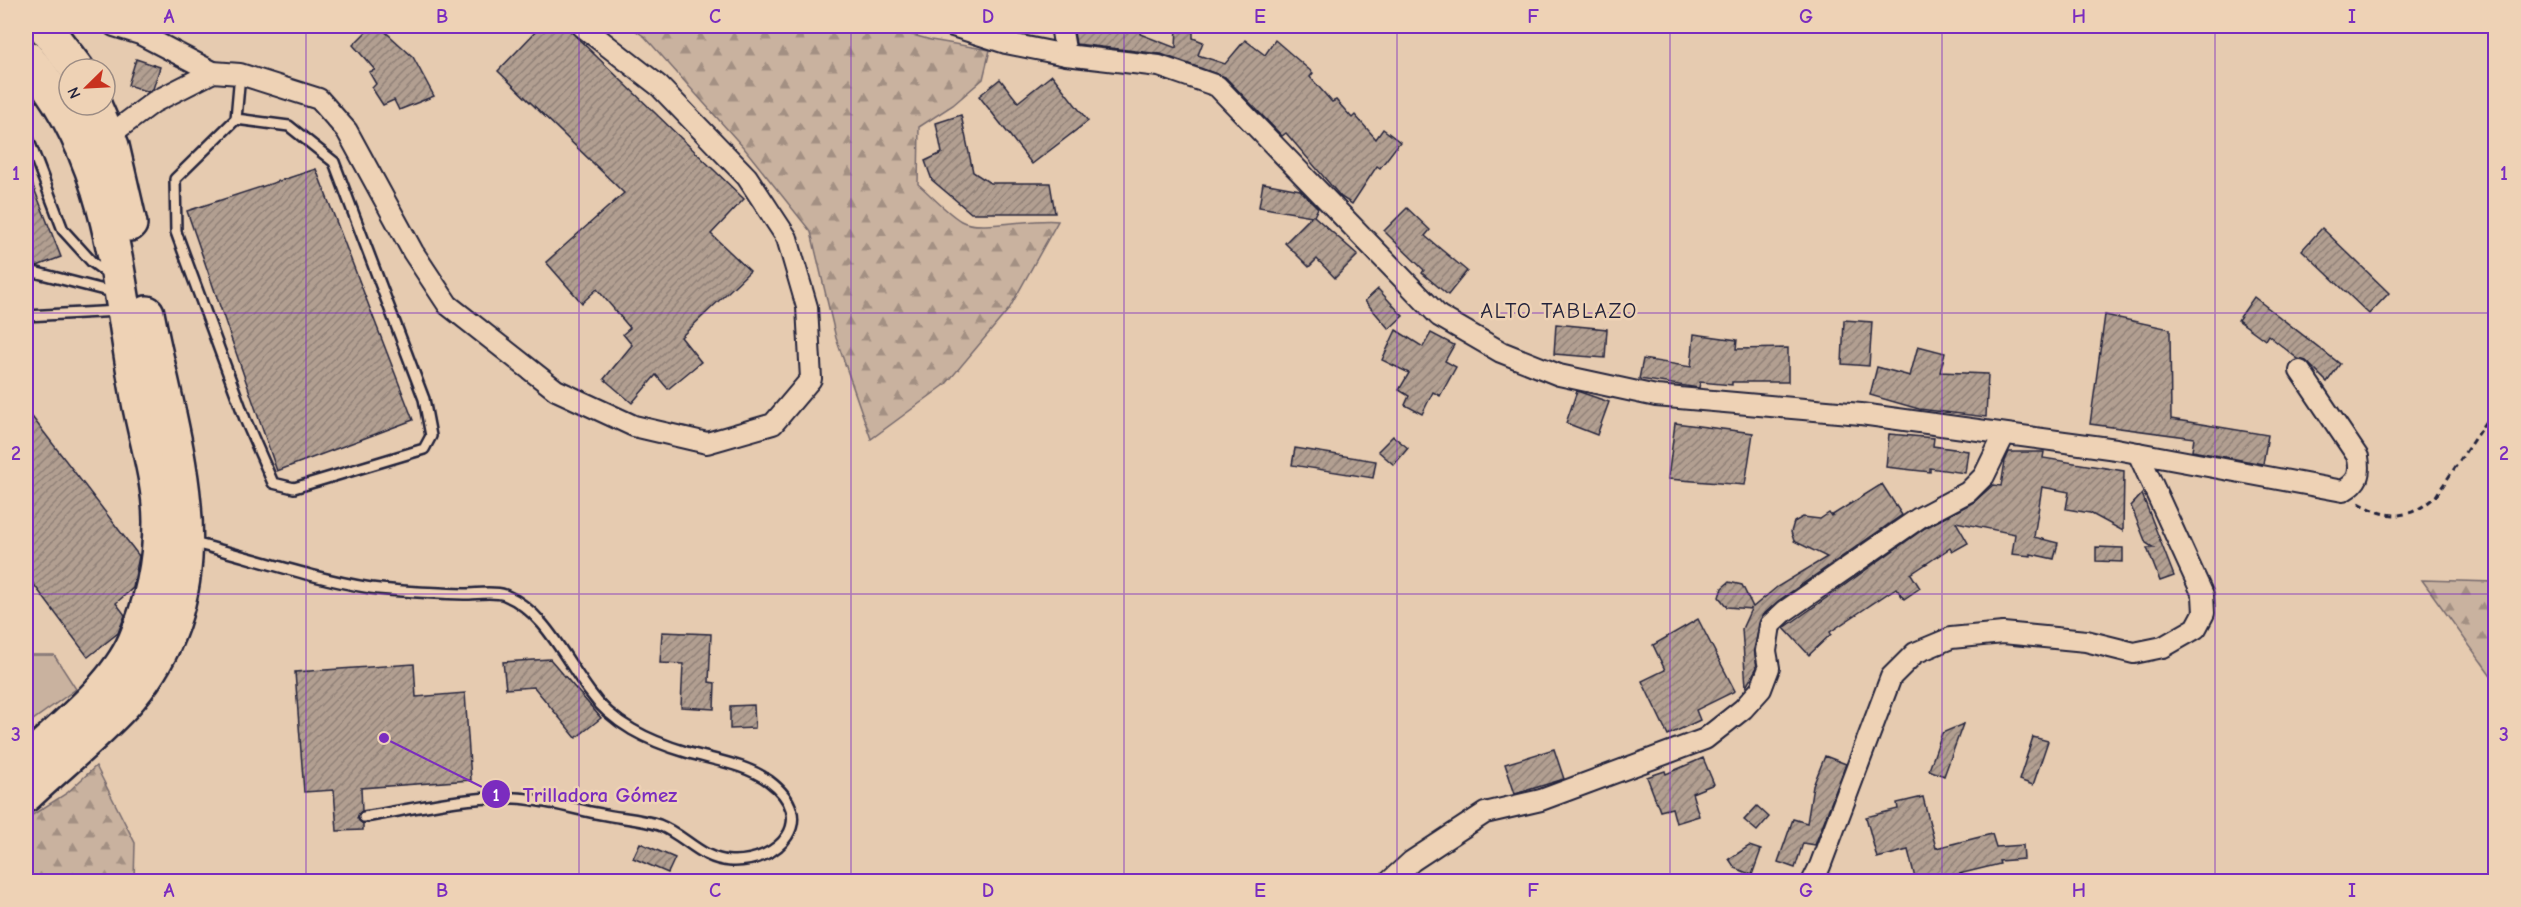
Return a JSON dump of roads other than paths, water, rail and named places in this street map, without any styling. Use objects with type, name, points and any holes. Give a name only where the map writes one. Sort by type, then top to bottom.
[{"type":"highway","points":[[44,26],[68,57]]},
{"type":"highway","points":[[26,57],[58,99],[87,153],[101,196],[122,296],[160,520],[157,566],[135,641],[122,664],[98,692],[26,762]]},
{"type":"highway","points":[[26,795],[123,705],[157,658],[182,595],[187,541],[175,451],[133,234],[112,146],[99,117]]},
{"type":"street","points":[[114,26],[140,34],[213,72],[240,74],[319,99],[347,131],[413,252],[448,304],[556,390],[634,426],[707,443],[773,423],[811,379],[807,307],[787,238],[747,177],[659,86],[582,26]]},
{"type":"street","points":[[953,26],[1006,43],[1066,55],[1159,66],[1217,86],[1439,316],[1501,352],[1559,375],[1656,396],[1861,414],[2138,453],[2343,491],[2355,484],[2361,470],[2358,457],[2300,371]]},
{"type":"street","points":[[1061,26],[1066,55]]},
{"type":"street","points":[[107,137],[154,102],[213,72]]},
{"type":"street","points":[[1389,882],[1412,861],[1485,813],[1541,800],[1704,738],[1743,709],[1761,689],[1769,668],[1766,651],[1770,625],[1785,611],[1919,518],[1968,492],[1989,468],[2004,435]]},
{"type":"street","points":[[1812,882],[1892,677],[1915,653],[1951,638],[2003,633],[2086,641],[2134,653],[2163,647],[2196,628],[2204,613],[2203,595],[2138,453]]},
{"type":"lane","points":[[236,119],[288,126],[334,162],[424,399],[431,436],[424,449],[294,488],[273,483],[245,418],[176,232],[175,179],[236,119],[240,74]]},
{"type":"lane","points":[[26,134],[63,230],[122,296]]},
{"type":"lane","points":[[26,270],[122,296]]},
{"type":"lane","points":[[26,316],[122,296]]},
{"type":"lane","points":[[187,541],[371,588],[425,593],[502,594],[531,612],[575,668],[588,691],[619,722],[661,744],[749,771],[767,780],[789,802],[793,814],[793,827],[778,845],[748,859],[733,861],[716,859],[696,850],[659,825],[517,798],[471,799],[364,817]]},
{"type":"place","name":"Trilladora Gómez","points":[[384,738]]},
{"type":"district","name":"ALTO TABLAZO","points":[[1559,310]]}]
